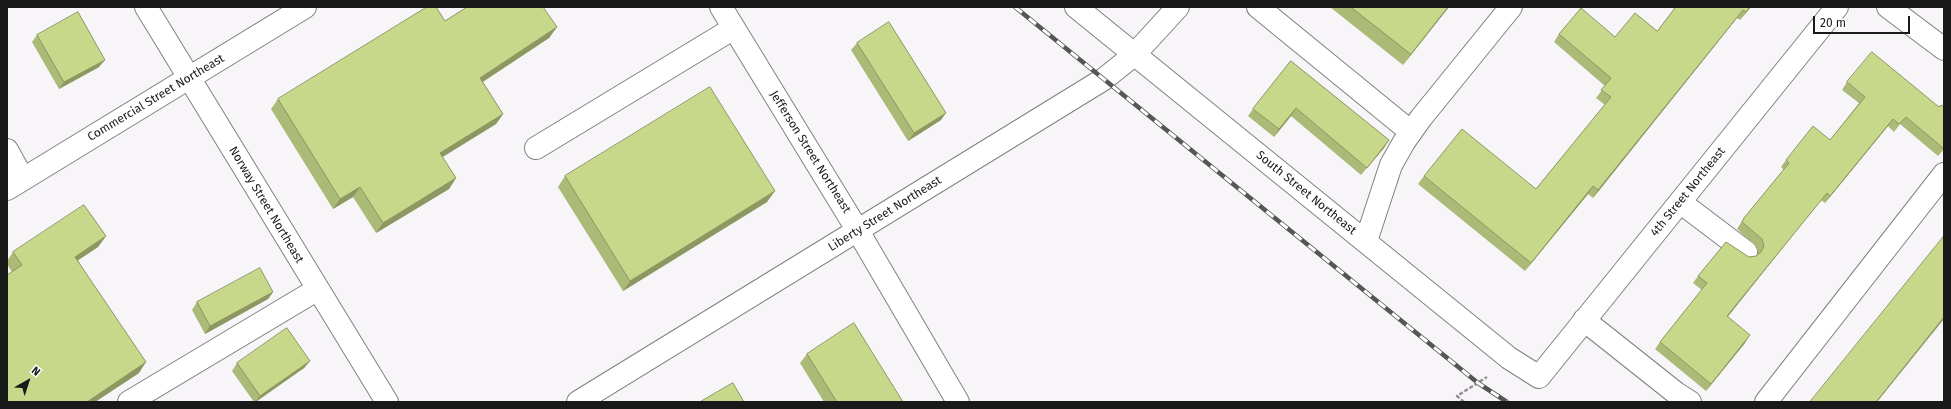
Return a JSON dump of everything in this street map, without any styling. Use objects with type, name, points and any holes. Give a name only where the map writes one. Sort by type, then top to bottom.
[{"type":"main road","name":"Norway Street Northeast","points":[[146,7],[387,402]]},
{"type":"main road","name":"Commercial Street Northeast","points":[[15,184],[306,7]]},
{"type":"main road","name":"Jefferson Street Northeast","points":[[721,7],[858,231],[958,402]]},
{"type":"main road","name":"South Street Northeast","points":[[1076,7],[1509,358],[1539,377]]},
{"type":"main road","name":"Liberty Street Northeast","points":[[578,402],[1104,79],[1134,55],[1178,7]]},
{"type":"main road","points":[[1258,7],[1411,132]]},
{"type":"main road","points":[[1366,241],[1391,165],[1411,132],[1511,7]]},
{"type":"main road","name":"4th Street Northeast","points":[[1539,377],[1836,7]]},
{"type":"main road","points":[[1888,7],[1944,49]]},
{"type":"main road","points":[[536,148],[734,28]]},
{"type":"main road","points":[[7,150],[15,184]]},
{"type":"main road","points":[[1766,402],[1944,174]]},
{"type":"main road","points":[[1680,202],[1746,252]]},
{"type":"main road","points":[[129,402],[318,289]]},
{"type":"main road","points":[[1584,320],[1676,393],[1690,402]]},
{"type":"path","points":[[1464,402],[1457,396],[1497,370],[1509,358]]},
{"type":"building","points":[[427,7],[436,7],[445,21],[467,7],[543,7],[557,27],[480,78],[503,114],[440,153],[456,178],[383,223],[360,187],[340,199],[278,99]]},
{"type":"building","points":[[1351,7],[1448,7],[1411,54]]},
{"type":"building","points":[[1676,7],[1750,7],[1746,12],[1743,10],[1598,190],[1593,186],[1531,263],[1424,176],[1462,129],[1536,189],[1611,97],[1601,90],[1611,78],[1559,34],[1581,8],[1615,37],[1635,13],[1657,31]]},
{"type":"building","points":[[78,12],[105,60],[64,82],[37,35]]},
{"type":"building","points":[[889,22],[946,113],[914,133],[857,43]]},
{"type":"building","points":[[1872,52],[1939,107],[1941,105],[1944,107],[1944,147],[1943,148],[1906,117],[1899,124],[1893,119],[1830,196],[1827,193],[1727,316],[1750,335],[1711,384],[1660,342],[1707,283],[1698,276],[1726,242],[1749,257],[1756,256],[1761,252],[1764,246],[1762,239],[1742,222],[1744,218],[1789,163],[1786,160],[1813,126],[1830,140],[1865,97],[1847,82]]},
{"type":"building","points":[[1291,61],[1389,140],[1367,168],[1296,108],[1279,129],[1253,109]]},
{"type":"building","points":[[710,87],[775,191],[630,281],[565,176]]},
{"type":"building","points":[[84,205],[106,236],[75,257],[146,362],[87,402],[7,402],[7,275],[22,265],[13,252]]},
{"type":"building","points":[[1944,236],[1944,317],[1876,402],[1810,402]]},
{"type":"building","points":[[260,268],[273,292],[210,326],[197,302]]},
{"type":"building","points":[[854,323],[903,402],[837,402],[807,354]]},
{"type":"building","points":[[287,328],[310,361],[260,396],[237,363]]},
{"type":"building","points":[[733,383],[744,402],[700,402]]},
{"type":"railway","points":[[1015,7],[1478,383],[1507,402]]}]
